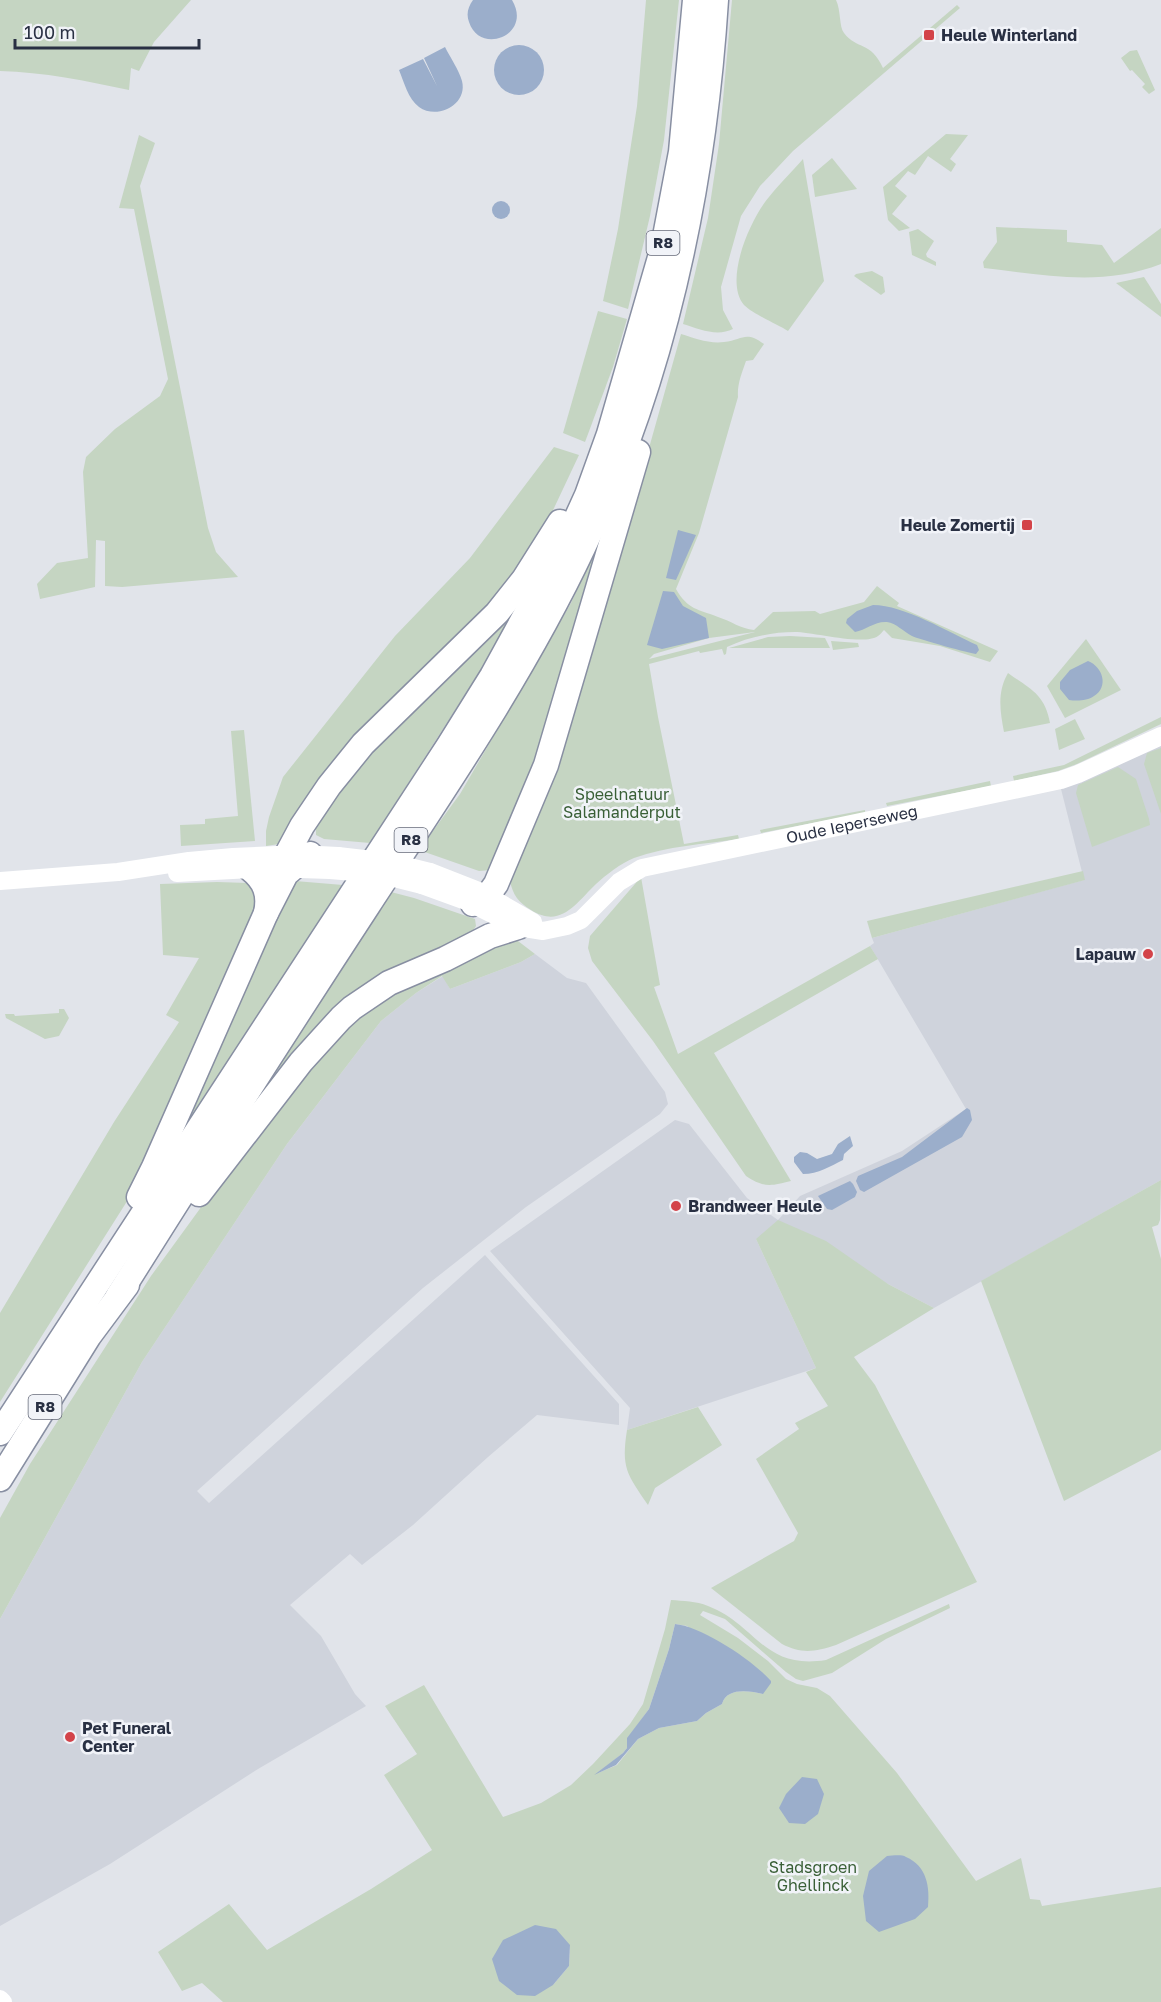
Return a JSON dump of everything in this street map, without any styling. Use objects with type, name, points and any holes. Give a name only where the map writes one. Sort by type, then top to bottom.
[{"type":"highway","name":"R8","points":[[0,1433],[379,854],[492,676],[567,539],[587,495],[609,434],[663,247],[681,152],[695,0]]},
{"type":"highway","name":"R8","points":[[0,1479],[89,1336],[118,1296],[248,1089],[504,694],[536,639],[583,548],[605,497],[656,360],[682,254],[701,147],[712,62],[716,0]]},
{"type":"highway","points":[[470,946],[478,935],[481,900],[496,884],[546,765],[655,393],[656,360]]},
{"type":"highway","points":[[87,1301],[154,1167],[286,874],[312,862],[313,811],[363,744],[497,613],[524,579],[568,509],[609,434]]},
{"type":"highway","points":[[252,864],[267,893],[267,913]]},
{"type":"highway","points":[[118,1296],[177,1223],[264,1108],[341,1018],[389,982],[445,959],[490,936],[518,927]]},
{"type":"street","name":"Oude Ieperseweg","points":[[481,900],[518,927],[543,931],[567,926],[581,920],[620,882],[642,868],[1061,780],[1161,736]]},
{"type":"street","name":"Oude Ieperseweg","points":[[0,881],[118,872],[190,873],[252,864],[390,862],[539,925],[555,928]]},
{"type":"shaded area","points":[[1161,745],[1161,1180],[934,1308],[888,1284],[756,1239],[816,1368],[627,1430],[630,1408],[490,1251],[675,1120],[689,1124],[747,1198],[778,1220],[800,1196],[902,1151],[966,1109],[870,946],[874,943],[872,938],[1084,880],[1061,789]]},
{"type":"shaded area","points":[[535,954],[567,978],[586,983],[665,1092],[668,1104],[660,1114],[526,1207],[423,1288],[197,1491],[209,1503],[485,1255],[619,1404],[619,1425],[537,1415],[413,1525],[362,1565],[350,1554],[290,1605],[321,1636],[355,1694],[366,1706],[258,1769],[110,1864],[0,1926],[0,1619],[142,1362],[287,1144],[381,1021],[416,993],[443,976],[450,989],[521,962]]},
{"type":"green space","points":[[0,0],[191,0],[154,42],[139,71],[131,68],[129,90],[49,75],[0,71]]},
{"type":"green space","points":[[646,0],[679,0],[664,140],[650,216],[628,309],[603,301],[618,229],[637,106]]},
{"type":"green space","points":[[732,0],[836,0],[844,33],[874,54],[883,68],[957,5],[960,8],[793,151],[760,186],[741,216],[721,287],[723,310],[733,329],[714,332],[683,324],[708,218],[719,144]]},
{"type":"green space","points":[[1137,50],[1155,90],[1149,94],[1142,87],[1145,84],[1132,70],[1130,71],[1121,58],[1130,51]]},
{"type":"green space","points":[[946,134],[968,135],[950,159],[956,164],[951,172],[928,156],[915,175],[908,171],[895,186],[907,196],[892,214],[910,228],[899,231],[888,220],[883,187]]},
{"type":"green space","points":[[139,135],[155,143],[140,186],[208,528],[216,552],[238,577],[122,587],[105,586],[105,541],[96,540],[95,587],[40,599],[37,584],[57,563],[88,558],[83,472],[86,457],[115,429],[160,396],[168,379],[134,209],[119,208]]},
{"type":"green space","points":[[832,158],[857,189],[815,197],[812,175]]},
{"type":"green space","points":[[803,159],[824,281],[788,331],[744,305],[738,294],[738,265],[748,234],[762,207]]},
{"type":"green space","points":[[996,227],[1067,230],[1067,242],[1102,245],[1114,263],[1161,228],[1161,264],[1139,271],[1095,277],[1051,276],[984,268],[983,262],[997,242]]},
{"type":"green space","points":[[918,229],[934,241],[926,254],[936,262],[936,266],[912,255],[909,232]]},
{"type":"green space","points":[[872,271],[883,277],[885,292],[881,295],[854,276]]},
{"type":"green space","points":[[1144,277],[1161,304],[1161,317],[1116,283]]},
{"type":"green space","points":[[598,311],[627,319],[613,367],[585,442],[563,433]]},
{"type":"green space","name":"Speelnatuur Salamanderput","points":[[681,334],[713,342],[748,337],[764,344],[753,360],[746,361],[741,374],[738,397],[699,533],[676,589],[680,596],[694,608],[740,627],[754,630],[773,612],[815,611],[820,614],[864,602],[877,586],[899,603],[897,606],[998,651],[990,662],[940,646],[892,638],[884,630],[878,636],[862,640],[786,632],[743,640],[727,647],[724,655],[722,649],[700,653],[699,651],[649,664],[684,844],[738,835],[739,839],[673,848],[634,858],[604,877],[575,906],[551,917],[531,910],[519,901],[510,881],[610,587]],"holes":[[[755,632],[649,659],[654,654],[709,638]]]},
{"type":"green space","points":[[554,447],[579,455],[539,540],[504,587],[279,844],[266,846],[269,817],[283,777],[395,636],[470,558]]},
{"type":"green space","points":[[628,475],[588,610],[525,789],[491,870],[479,871],[419,850],[460,794],[571,603]]},
{"type":"green space","points":[[541,561],[491,654],[370,843],[324,839],[316,835],[316,824],[337,789]]},
{"type":"green space","points":[[768,637],[825,638],[830,648],[729,648]]},
{"type":"green space","points":[[1086,639],[1121,690],[1065,718],[1047,686]]},
{"type":"green space","points":[[831,641],[858,643],[859,647],[833,650]]},
{"type":"green space","points":[[1008,673],[1035,693],[1048,713],[1050,723],[1004,732],[1001,694]]},
{"type":"green space","points":[[1161,717],[1161,724],[1077,764],[1058,771],[1014,781],[1013,776],[1064,765]]},
{"type":"green space","points":[[1075,719],[1085,739],[1059,750],[1055,729]]},
{"type":"green space","points":[[244,730],[255,841],[181,846],[180,825],[205,824],[205,819],[238,816],[231,731]]},
{"type":"green space","points":[[1161,748],[1161,814],[1144,764],[1147,753]]},
{"type":"green space","points":[[1118,767],[1136,779],[1150,825],[1092,847],[1076,793],[1078,785]]},
{"type":"green space","points":[[990,781],[991,786],[887,806],[886,803]]},
{"type":"green space","points":[[865,810],[865,813],[761,833],[760,830]]},
{"type":"green space","points":[[1083,871],[1085,880],[872,938],[867,921]]},
{"type":"green space","points":[[641,877],[660,985],[654,987],[678,1054],[870,946],[878,959],[714,1053],[791,1181],[768,1185],[758,1183],[746,1176],[653,1041],[592,961],[588,948],[590,936]]},
{"type":"green space","points":[[295,881],[343,885],[161,1167],[287,887]]},
{"type":"green space","points":[[248,883],[261,896],[131,1195],[0,1402],[0,1313],[114,1122],[179,1022],[166,1015],[199,958],[163,955],[160,884]]},
{"type":"green space","points":[[391,892],[475,919],[476,926],[470,935],[397,971],[207,1176]]},
{"type":"green space","points":[[508,939],[518,941],[535,954],[521,962],[450,989],[442,976],[416,993],[381,1021],[287,1144],[142,1362],[0,1619],[0,1518],[30,1464],[151,1276],[207,1199],[349,1023],[373,1002]]},
{"type":"green space","points":[[59,1009],[64,1009],[69,1018],[59,1036],[45,1039],[6,1018],[5,1014],[15,1016],[59,1013]]},
{"type":"green space","points":[[1161,1180],[1160,1220],[1158,1225],[1152,1227],[1161,1259],[1161,1450],[1064,1501],[981,1281]]},
{"type":"green space","points":[[778,1220],[826,1241],[888,1284],[934,1308],[854,1357],[875,1385],[977,1582],[836,1645],[802,1651],[782,1644],[711,1588],[794,1541],[798,1533],[756,1459],[799,1429],[795,1423],[828,1406],[806,1372],[816,1368],[756,1239]]},
{"type":"green space","points":[[698,1407],[722,1445],[655,1488],[648,1505],[627,1470],[625,1443],[627,1430]]},
{"type":"green space","name":"Stadsgroen Ghellinck","points":[[671,1600],[694,1602],[725,1614],[774,1652],[788,1658],[805,1661],[826,1660],[949,1604],[950,1608],[886,1639],[832,1673],[803,1681],[786,1672],[725,1619],[703,1611],[700,1615],[738,1638],[768,1661],[786,1679],[817,1688],[830,1696],[897,1773],[976,1881],[1021,1858],[1030,1899],[1040,1900],[1042,1906],[1161,1887],[1161,2002],[223,2002],[202,1983],[182,1991],[158,1952],[229,1904],[267,1950],[432,1850],[384,1775],[417,1754],[385,1706],[424,1685],[503,1817],[541,1803],[571,1785],[630,1724],[643,1704]],"holes":[[[675,1624],[687,1626],[763,1694],[739,1691],[729,1695],[722,1704],[697,1721],[659,1728],[638,1739],[617,1765],[598,1773],[627,1748],[628,1738],[649,1709]],[[570,1945],[569,1966],[553,1985]]]},
{"type":"water","points":[[473,0],[512,0],[517,12],[516,23],[511,31],[502,37],[493,39],[483,38],[475,32],[468,16]]},
{"type":"water","points":[[519,45],[528,47],[539,56],[544,70],[542,79],[533,90],[519,95],[510,93],[499,84],[494,70],[496,61],[505,50]]},
{"type":"water","points":[[445,47],[461,77],[463,90],[456,103],[450,108],[434,112],[426,111],[412,100],[399,70],[423,59],[437,86],[424,58]]},
{"type":"water","points":[[501,201],[507,204],[510,210],[507,216],[501,219],[495,216],[492,210],[495,204]]},
{"type":"water","points":[[678,530],[696,535],[676,580],[666,578]]},
{"type":"water","points":[[663,591],[674,592],[683,606],[706,618],[709,638],[662,649],[647,645]]},
{"type":"water","points":[[873,605],[912,614],[977,645],[979,650],[976,654],[924,640],[887,622],[855,632],[846,623],[847,619],[857,611]]},
{"type":"water","points":[[1088,661],[1100,672],[1102,688],[1088,699],[1069,700],[1060,689],[1060,682],[1070,670]]},
{"type":"water","points":[[967,1108],[970,1110],[972,1120],[962,1137],[864,1192],[860,1190],[856,1181],[858,1176],[902,1157]]},
{"type":"water","points":[[850,1136],[853,1146],[844,1154],[843,1160],[829,1167],[814,1173],[803,1174],[794,1162],[794,1157],[800,1152],[817,1159],[832,1154],[838,1144]]},
{"type":"water","points":[[850,1181],[857,1192],[855,1197],[832,1210],[827,1209],[818,1196]]},
{"type":"water","points":[[675,1624],[699,1631],[726,1646],[763,1673],[771,1683],[763,1694],[739,1691],[729,1695],[722,1704],[697,1721],[659,1728],[638,1739],[616,1765],[594,1775],[623,1753],[627,1748],[627,1738],[649,1709]]},
{"type":"water","points":[[802,1777],[817,1779],[824,1794],[818,1814],[805,1824],[789,1823],[779,1808],[786,1794]]},
{"type":"water","points":[[887,1856],[904,1856],[919,1866],[926,1878],[928,1907],[915,1919],[879,1932],[866,1921],[863,1896],[869,1871]]},
{"type":"water","points":[[535,1925],[556,1929],[570,1945],[569,1966],[553,1985],[535,1996],[517,1995],[499,1981],[492,1959],[503,1940]]},
{"type":"place","name":"Heule Winterland","points":[[929,35]]},
{"type":"place","name":"Heule Zomertij","points":[[1027,525]]},
{"type":"place","name":"Lapauw","points":[[1148,954]]},
{"type":"place","name":"Brandweer Heule","points":[[676,1206]]},
{"type":"place","name":"Pet Funeral Center","points":[[70,1737]]}]
